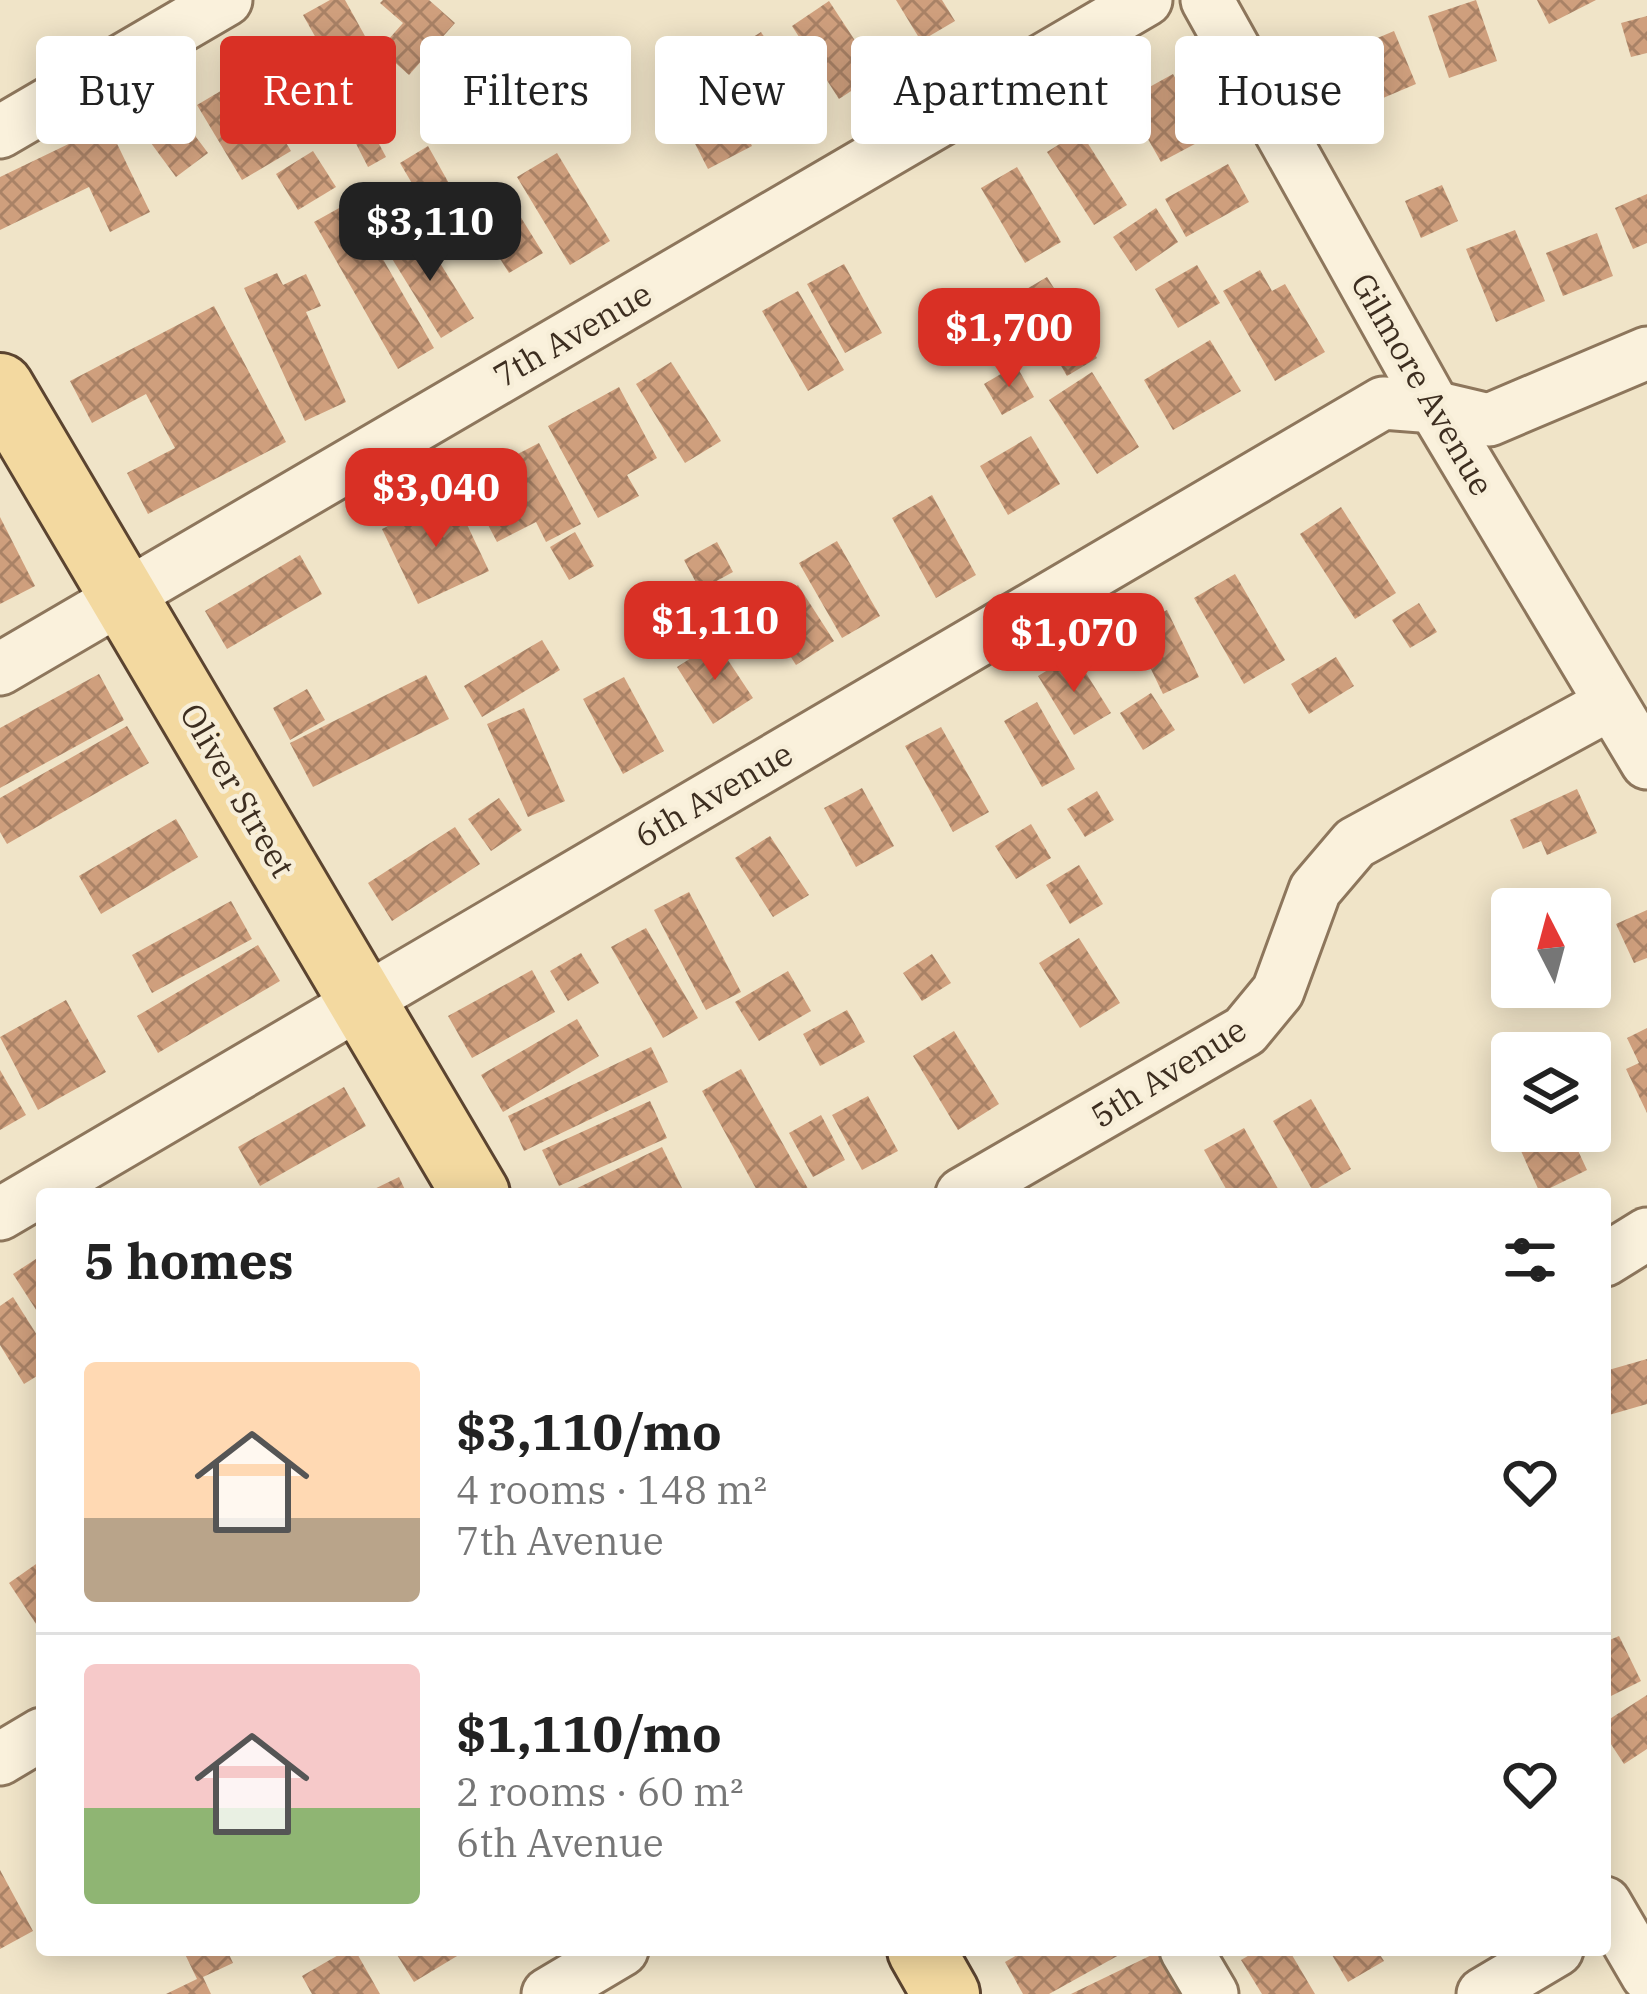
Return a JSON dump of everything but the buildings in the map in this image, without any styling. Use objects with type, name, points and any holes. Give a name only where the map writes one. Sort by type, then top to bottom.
[{"type":"main road","name":"Oliver Street","points":[[0,387],[472,1188]]},
{"type":"main road","points":[[924,1956],[946,1994]]},
{"type":"street","points":[[0,131],[226,0]]},
{"type":"street","name":"7th Avenue","points":[[0,669],[1146,0]]},
{"type":"street","name":"Gilmore Avenue","points":[[1206,1],[1434,407],[1647,763]]},
{"type":"street","name":"6th Avenue","points":[[44,1188],[1383,403],[1434,407],[1489,420],[1647,352]]},
{"type":"street","name":"5th Avenue","points":[[972,1188],[1245,1031],[1278,991],[1315,890],[1355,843],[1610,704]]},
{"type":"street","name":"6th Avenue","points":[[0,1214],[36,1193]]},
{"type":"street","points":[[1611,1255],[1647,1234]]},
{"type":"street","points":[[0,1759],[36,1738]]},
{"type":"street","points":[[1618,1909],[1647,1975]]},
{"type":"street","points":[[548,1994],[612,1956]]},
{"type":"street","points":[[1190,1956],[1212,1994]]},
{"type":"street","points":[[1483,1994],[1547,1956]]}]
